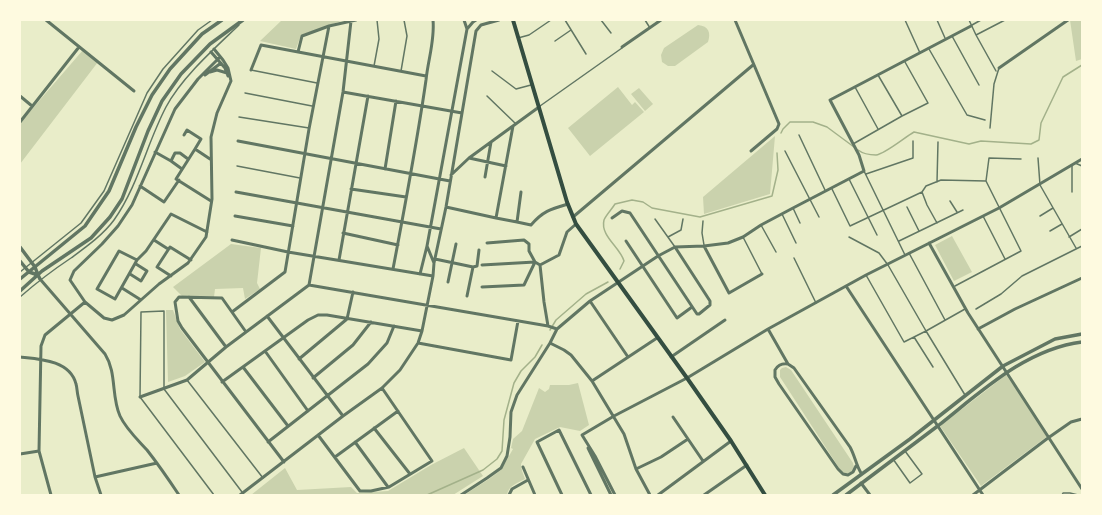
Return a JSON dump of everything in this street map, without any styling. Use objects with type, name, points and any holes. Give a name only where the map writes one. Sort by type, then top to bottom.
[{"type":"main road","points":[[513,20],[568,204],[576,224],[731,441],[764,495]]},
{"type":"street","points":[[46,20],[134,92]]},
{"type":"street","points":[[20,279],[85,226],[109,190],[136,127],[152,95],[170,69],[202,34],[222,20]]},
{"type":"street","points":[[20,291],[38,275],[91,238],[110,217],[122,199],[148,131],[162,101],[181,74],[210,44],[244,20]]},
{"type":"street","points":[[298,52],[302,36],[329,26],[356,20]]},
{"type":"street","points":[[394,269],[426,76],[432,52],[433,20]]},
{"type":"street","points":[[420,274],[440,179],[467,29],[464,20]]},
{"type":"street","points":[[467,29],[476,20]]},
{"type":"street","points":[[241,494],[382,388],[400,370],[418,343],[422,331],[433,276],[434,261],[446,207],[476,31],[481,25],[499,20]]},
{"type":"street","points":[[622,47],[661,20]]},
{"type":"street","points":[[735,20],[778,124],[777,129],[751,151]]},
{"type":"street","points":[[998,70],[1068,20]]},
{"type":"street","points":[[140,398],[187,380],[226,347],[309,284],[324,207],[343,92],[351,21]]},
{"type":"street","points":[[232,312],[285,272],[309,128],[329,26]]},
{"type":"street","points":[[461,495],[501,468],[508,456],[511,412],[513,404],[558,329],[590,301],[658,256],[675,247],[728,243],[743,237],[825,190],[865,172],[853,144],[830,100],[971,26]]},
{"type":"street","points":[[251,70],[261,45],[426,76]]},
{"type":"street","points":[[20,122],[80,47]]},
{"type":"street","points":[[212,50],[228,68],[231,81],[217,113],[211,136],[211,201],[206,238],[188,263],[124,314],[112,320],[104,318],[84,302],[70,280],[74,271],[118,226],[132,205],[175,109],[198,79],[219,58]]},
{"type":"street","points":[[198,79],[222,62]]},
{"type":"street","points":[[222,62],[231,81]]},
{"type":"street","points":[[573,217],[753,65]]},
{"type":"street","points":[[208,72],[217,70],[227,73]]},
{"type":"street","points":[[343,92],[462,113]]},
{"type":"street","points":[[20,96],[32,106]]},
{"type":"street","points":[[339,260],[368,96]]},
{"type":"street","points":[[385,169],[396,101]]},
{"type":"street","points":[[451,175],[469,158],[539,107]]},
{"type":"street","points":[[496,218],[514,125]]},
{"type":"street","points":[[184,135],[187,130],[201,139],[176,179],[211,201]]},
{"type":"street","points":[[238,141],[450,181]]},
{"type":"street","points":[[485,177],[491,142]]},
{"type":"street","points":[[195,149],[210,159]]},
{"type":"street","points":[[155,152],[182,169]]},
{"type":"street","points":[[171,161],[175,153],[180,153],[188,159]]},
{"type":"street","points":[[469,158],[506,166]]},
{"type":"street","points":[[582,436],[614,416],[687,378],[768,329],[866,275],[999,208],[1082,159]]},
{"type":"street","points":[[140,186],[164,202],[179,180]]},
{"type":"street","points":[[351,189],[406,197]]},
{"type":"street","points":[[236,192],[441,229]]},
{"type":"street","points":[[517,222],[521,192]]},
{"type":"street","points":[[446,207],[531,225],[539,216],[549,210],[568,204]]},
{"type":"street","points":[[612,218],[622,211],[630,213],[692,307],[697,314],[699,314],[710,305],[710,301],[675,247]]},
{"type":"street","points":[[137,260],[119,251],[97,288],[115,300],[137,260],[146,251],[171,214],[207,232]]},
{"type":"street","points":[[235,216],[293,226]]},
{"type":"street","points":[[540,265],[559,255],[567,232],[576,224]]},
{"type":"street","points":[[343,233],[398,245]]},
{"type":"street","points":[[154,240],[168,249],[170,247],[191,260]]},
{"type":"street","points":[[232,240],[288,252],[433,276]]},
{"type":"street","points":[[482,287],[524,284],[534,262],[529,251],[529,244],[524,240],[487,243]]},
{"type":"street","points":[[626,241],[677,318],[692,307]]},
{"type":"street","points":[[929,243],[965,309],[1082,489]]},
{"type":"street","points":[[448,282],[456,244]]},
{"type":"street","points":[[427,246],[434,261]]},
{"type":"street","points":[[704,246],[729,293],[762,274]]},
{"type":"street","points":[[20,247],[35,267],[40,279],[105,354],[110,362],[115,401],[122,419],[157,463],[179,495]]},
{"type":"street","points":[[168,249],[157,267],[170,276]]},
{"type":"street","points":[[434,261],[477,266],[479,250]]},
{"type":"street","points":[[20,261],[29,272],[38,275]]},
{"type":"street","points":[[482,265],[534,262],[540,265]]},
{"type":"street","points":[[130,274],[141,281],[147,271],[136,264]]},
{"type":"street","points":[[540,265],[548,326]]},
{"type":"street","points":[[467,296],[473,266]]},
{"type":"street","points":[[978,329],[1015,309],[1082,278]]},
{"type":"street","points":[[309,284],[558,329]]},
{"type":"street","points":[[846,286],[983,495]]},
{"type":"street","points":[[122,288],[141,300]]},
{"type":"street","points":[[298,359],[347,318],[353,292]]},
{"type":"street","points":[[246,332],[222,298],[179,297],[174,302],[178,321],[182,328],[284,462]]},
{"type":"street","points":[[189,297],[226,347]]},
{"type":"street","points":[[590,301],[628,357]]},
{"type":"street","points":[[51,495],[39,451],[41,346],[45,336],[84,302]]},
{"type":"street","points":[[222,382],[283,337],[318,315],[347,318],[422,331]]},
{"type":"street","points":[[267,316],[298,359],[343,416]]},
{"type":"street","points":[[671,357],[725,320]]},
{"type":"street","points":[[418,343],[511,360],[518,321]]},
{"type":"street","points":[[313,378],[353,345],[371,322]]},
{"type":"street","points":[[268,442],[368,364],[387,343],[394,326]]},
{"type":"street","points":[[768,329],[788,364],[794,368],[850,448],[855,459],[856,466],[861,473]]},
{"type":"street","points":[[832,495],[934,421],[1003,366],[1056,340],[1082,334]]},
{"type":"street","points":[[592,381],[657,338]]},
{"type":"street","points":[[846,495],[1006,372],[1042,352],[1060,346],[1082,342]]},
{"type":"street","points":[[550,343],[564,350],[570,355],[592,381],[624,434],[636,469],[650,495]]},
{"type":"street","points":[[265,351],[308,411]]},
{"type":"street","points":[[20,357],[41,359],[64,367],[76,382],[95,477],[101,495]]},
{"type":"street","points":[[788,364],[780,364],[775,370],[774,374],[777,380],[838,469],[843,474],[848,475],[852,480]]},
{"type":"street","points":[[243,367],[288,426]]},
{"type":"street","points":[[318,435],[360,491],[371,491],[388,487],[432,462],[382,388]]},
{"type":"street","points":[[334,457],[398,411]]},
{"type":"street","points":[[673,417],[703,461]]},
{"type":"street","points":[[973,495],[1048,438],[1071,422],[1082,419]]},
{"type":"street","points":[[374,428],[410,474]]},
{"type":"street","points":[[562,495],[537,442],[559,430],[591,495]]},
{"type":"street","points":[[582,436],[611,495]]},
{"type":"street","points":[[582,436],[596,456],[615,495]]},
{"type":"street","points":[[636,469],[661,457],[688,439]]},
{"type":"street","points":[[660,494],[731,441]]},
{"type":"street","points":[[355,442],[388,487]]},
{"type":"street","points":[[20,454],[39,451]]},
{"type":"street","points":[[95,477],[157,463]]},
{"type":"street","points":[[704,495],[747,465]]},
{"type":"street","points":[[848,475],[853,472],[856,466]]},
{"type":"street","points":[[523,467],[535,495]]},
{"type":"street","points":[[509,495],[512,489],[528,480]]},
{"type":"street","points":[[861,484],[870,495]]},
{"type":"lane","points":[[20,272],[81,223],[104,191],[147,93],[168,64],[198,30],[212,20]]},
{"type":"lane","points":[[20,296],[40,279],[93,242],[114,221],[126,199],[167,105],[183,82],[212,50],[244,20]]},
{"type":"lane","points":[[374,66],[379,39],[377,20]]},
{"type":"lane","points":[[401,71],[407,36],[404,20]]},
{"type":"lane","points":[[518,38],[530,35],[551,20]]},
{"type":"lane","points":[[565,20],[586,54]]},
{"type":"lane","points":[[601,20],[611,33]]},
{"type":"lane","points":[[644,20],[650,28]]},
{"type":"lane","points":[[906,20],[920,53]]},
{"type":"lane","points":[[937,20],[946,39]]},
{"type":"lane","points":[[969,20],[976,35],[998,70],[994,84],[990,128]]},
{"type":"lane","points":[[971,26],[981,20]]},
{"type":"lane","points":[[976,35],[1005,20]]},
{"type":"lane","points":[[555,41],[571,30]]},
{"type":"lane","points":[[952,36],[979,85]]},
{"type":"lane","points":[[539,107],[622,47]]},
{"type":"lane","points":[[929,49],[966,115],[985,120]]},
{"type":"lane","points":[[853,144],[928,103],[904,61]]},
{"type":"lane","points":[[251,70],[318,83]]},
{"type":"lane","points":[[492,71],[516,89],[532,85]]},
{"type":"lane","points":[[878,75],[902,116]]},
{"type":"lane","points":[[855,87],[878,129]]},
{"type":"lane","points":[[245,93],[313,106]]},
{"type":"lane","points":[[487,96],[514,125]]},
{"type":"lane","points":[[240,117],[309,128]]},
{"type":"lane","points":[[798,135],[825,190]]},
{"type":"lane","points":[[913,141],[913,158],[865,172],[898,241],[945,320]]},
{"type":"lane","points":[[937,182],[938,142]]},
{"type":"lane","points":[[785,151],[819,218]]},
{"type":"lane","points":[[952,287],[1021,252],[986,181],[989,158],[1021,159]]},
{"type":"lane","points":[[1038,158],[1040,185],[1076,248]]},
{"type":"lane","points":[[1072,192],[1074,164],[1082,166]]},
{"type":"lane","points":[[237,166],[301,178]]},
{"type":"lane","points":[[848,179],[877,234]]},
{"type":"lane","points":[[832,187],[850,226],[922,192],[926,186],[941,180],[986,181]]},
{"type":"lane","points":[[922,192],[927,206],[937,222]]},
{"type":"lane","points":[[950,200],[957,212]]},
{"type":"lane","points":[[907,207],[919,231]]},
{"type":"lane","points":[[793,208],[800,223]]},
{"type":"lane","points":[[1040,216],[1053,208]]},
{"type":"lane","points":[[898,241],[963,210]]},
{"type":"lane","points":[[782,214],[796,243]]},
{"type":"lane","points":[[983,216],[1005,259]]},
{"type":"lane","points":[[655,219],[675,247]]},
{"type":"lane","points":[[668,238],[681,230],[683,219]]},
{"type":"lane","points":[[703,221],[702,233],[704,246]]},
{"type":"lane","points":[[1050,231],[1062,224]]},
{"type":"lane","points":[[762,225],[776,252]]},
{"type":"lane","points":[[1070,237],[1082,229]]},
{"type":"lane","points":[[743,237],[762,274]]},
{"type":"lane","points":[[849,237],[879,253],[888,265],[965,396]]},
{"type":"lane","points":[[976,308],[1001,294],[1022,276],[1082,246]]},
{"type":"lane","points":[[794,258],[816,303]]},
{"type":"lane","points":[[866,275],[904,342],[965,309]]},
{"type":"lane","points":[[214,495],[140,398],[141,312],[164,311],[164,389],[241,494]]},
{"type":"lane","points":[[914,337],[933,367]]},
{"type":"lane","points":[[187,380],[263,478]]},
{"type":"lane","points":[[893,459],[910,483],[922,474],[905,450]]},
{"type":"lane","points":[[1062,495],[1070,492],[1078,495]]},
{"type":"green space","points":[[282,20],[344,20],[301,35],[296,49],[260,41]]},
{"type":"green space","points":[[1070,20],[1082,20],[1082,59],[1076,61]]},
{"type":"green space","points":[[698,25],[707,28],[709,33],[708,42],[675,66],[668,66],[662,62],[661,55],[664,48]]},
{"type":"green space","points":[[83,50],[98,62],[20,164],[20,123]]},
{"type":"green space","points":[[618,87],[632,105],[635,102],[644,112],[590,156],[568,128]]},
{"type":"green space","points":[[639,88],[653,104],[645,111],[631,94]]},
{"type":"green space","points":[[775,136],[770,194],[704,214],[703,197]]},
{"type":"green space","points":[[952,236],[972,272],[954,281],[935,245]]},
{"type":"green space","points":[[231,244],[261,248],[257,283],[260,289],[245,299],[243,288],[215,289],[214,297],[182,296],[173,287]]},
{"type":"green space","points":[[166,310],[173,310],[180,329],[205,362],[185,376],[168,382]]},
{"type":"green space","points":[[786,367],[791,370],[853,463],[854,467],[851,472],[845,475],[841,471],[780,377],[780,370]]},
{"type":"green space","points":[[1006,375],[1049,435],[981,486],[940,426]]},
{"type":"green space","points":[[578,383],[589,425],[580,431],[560,427],[535,439],[521,464],[525,479],[511,487],[507,495],[464,495],[501,470],[513,449],[511,448],[513,439],[522,431],[539,388],[545,392],[549,389],[550,385],[569,385]]},
{"type":"green space","points":[[464,448],[483,476],[453,495],[251,495],[285,468],[297,490],[351,487],[357,493],[388,491],[431,465]]},
{"type":"waterway","points":[[858,150],[869,154],[880,154],[890,149],[914,132],[969,144],[981,141],[1031,144],[1039,140],[1041,123],[1063,77],[1082,65]]},
{"type":"waterway","points":[[781,133],[790,122],[813,122],[827,127],[854,147]]},
{"type":"waterway","points":[[620,269],[624,261],[605,231],[604,226],[604,220],[615,204],[632,200],[643,202],[652,208],[700,217],[772,196],[778,170],[777,153]]},
{"type":"waterway","points":[[550,330],[556,320],[586,294],[608,282]]},
{"type":"waterway","points":[[427,495],[483,470],[497,459],[502,451],[504,420],[514,383],[521,371],[535,357],[542,345]]}]
